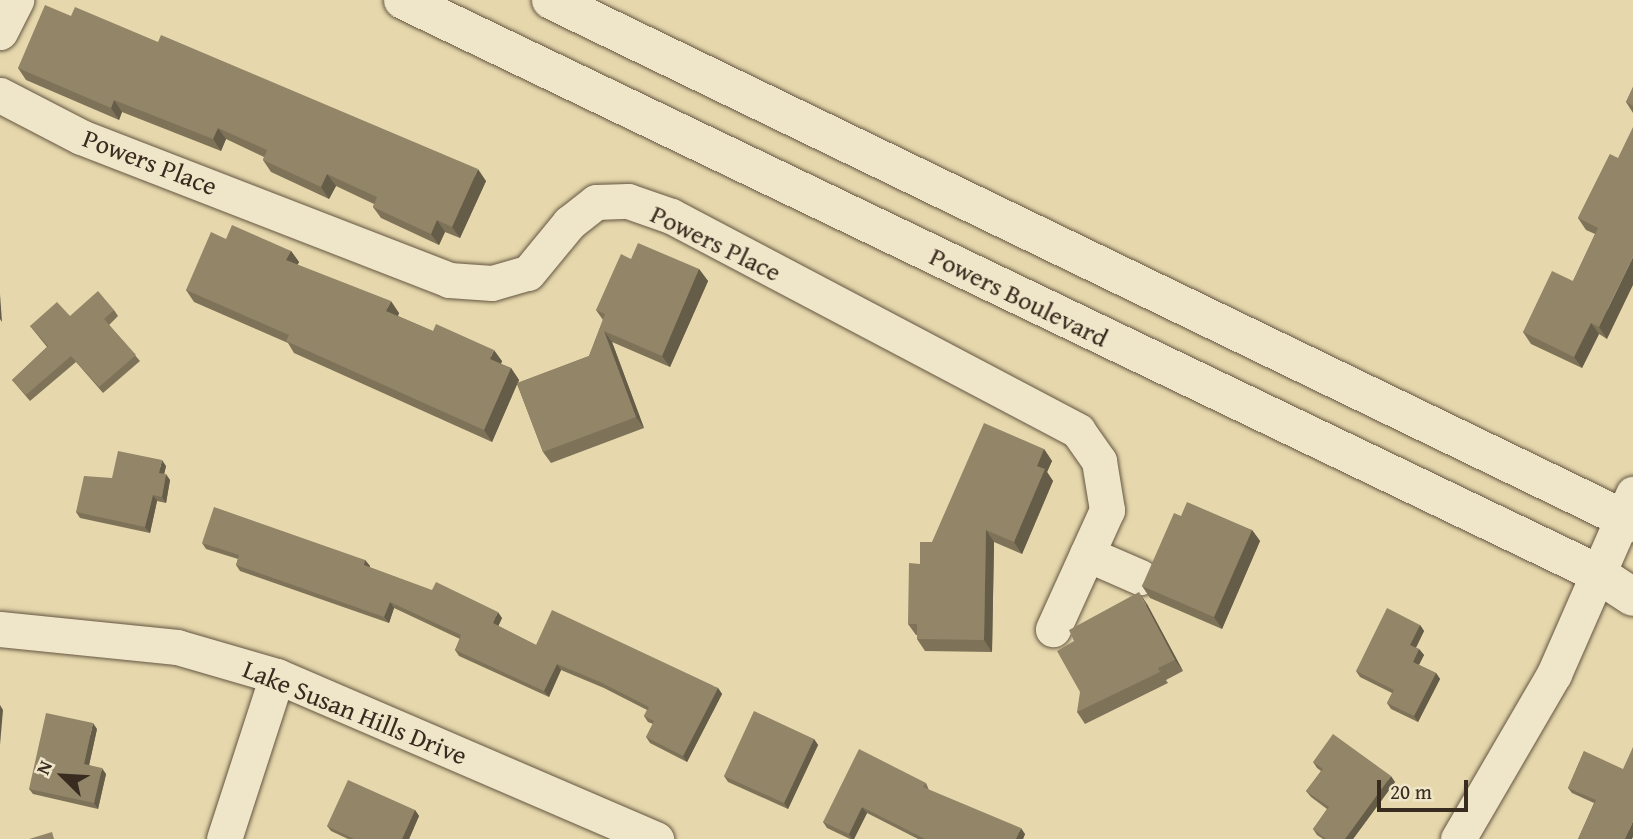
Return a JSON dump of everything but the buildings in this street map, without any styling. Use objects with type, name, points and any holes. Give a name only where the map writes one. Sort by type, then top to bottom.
[{"type":"main road","name":"Powers Boulevard","points":[[404,0],[1595,572],[1633,597]]},
{"type":"main road","points":[[551,0],[1629,511]]},
{"type":"street","points":[[0,32],[16,0]]},
{"type":"street","name":"Powers Place","points":[[0,95],[81,137],[449,280],[492,283],[528,273],[569,223],[596,202],[628,201],[671,216],[1078,430],[1099,461],[1107,510],[1053,629]]},
{"type":"street","points":[[1458,839],[1554,674],[1595,572],[1629,511]]},
{"type":"street","points":[[1087,554],[1140,577]]},
{"type":"street","name":"Lake Susan Hills Drive","points":[[0,629],[177,648],[277,676],[656,839]]},
{"type":"street","points":[[224,839],[277,676]]}]
